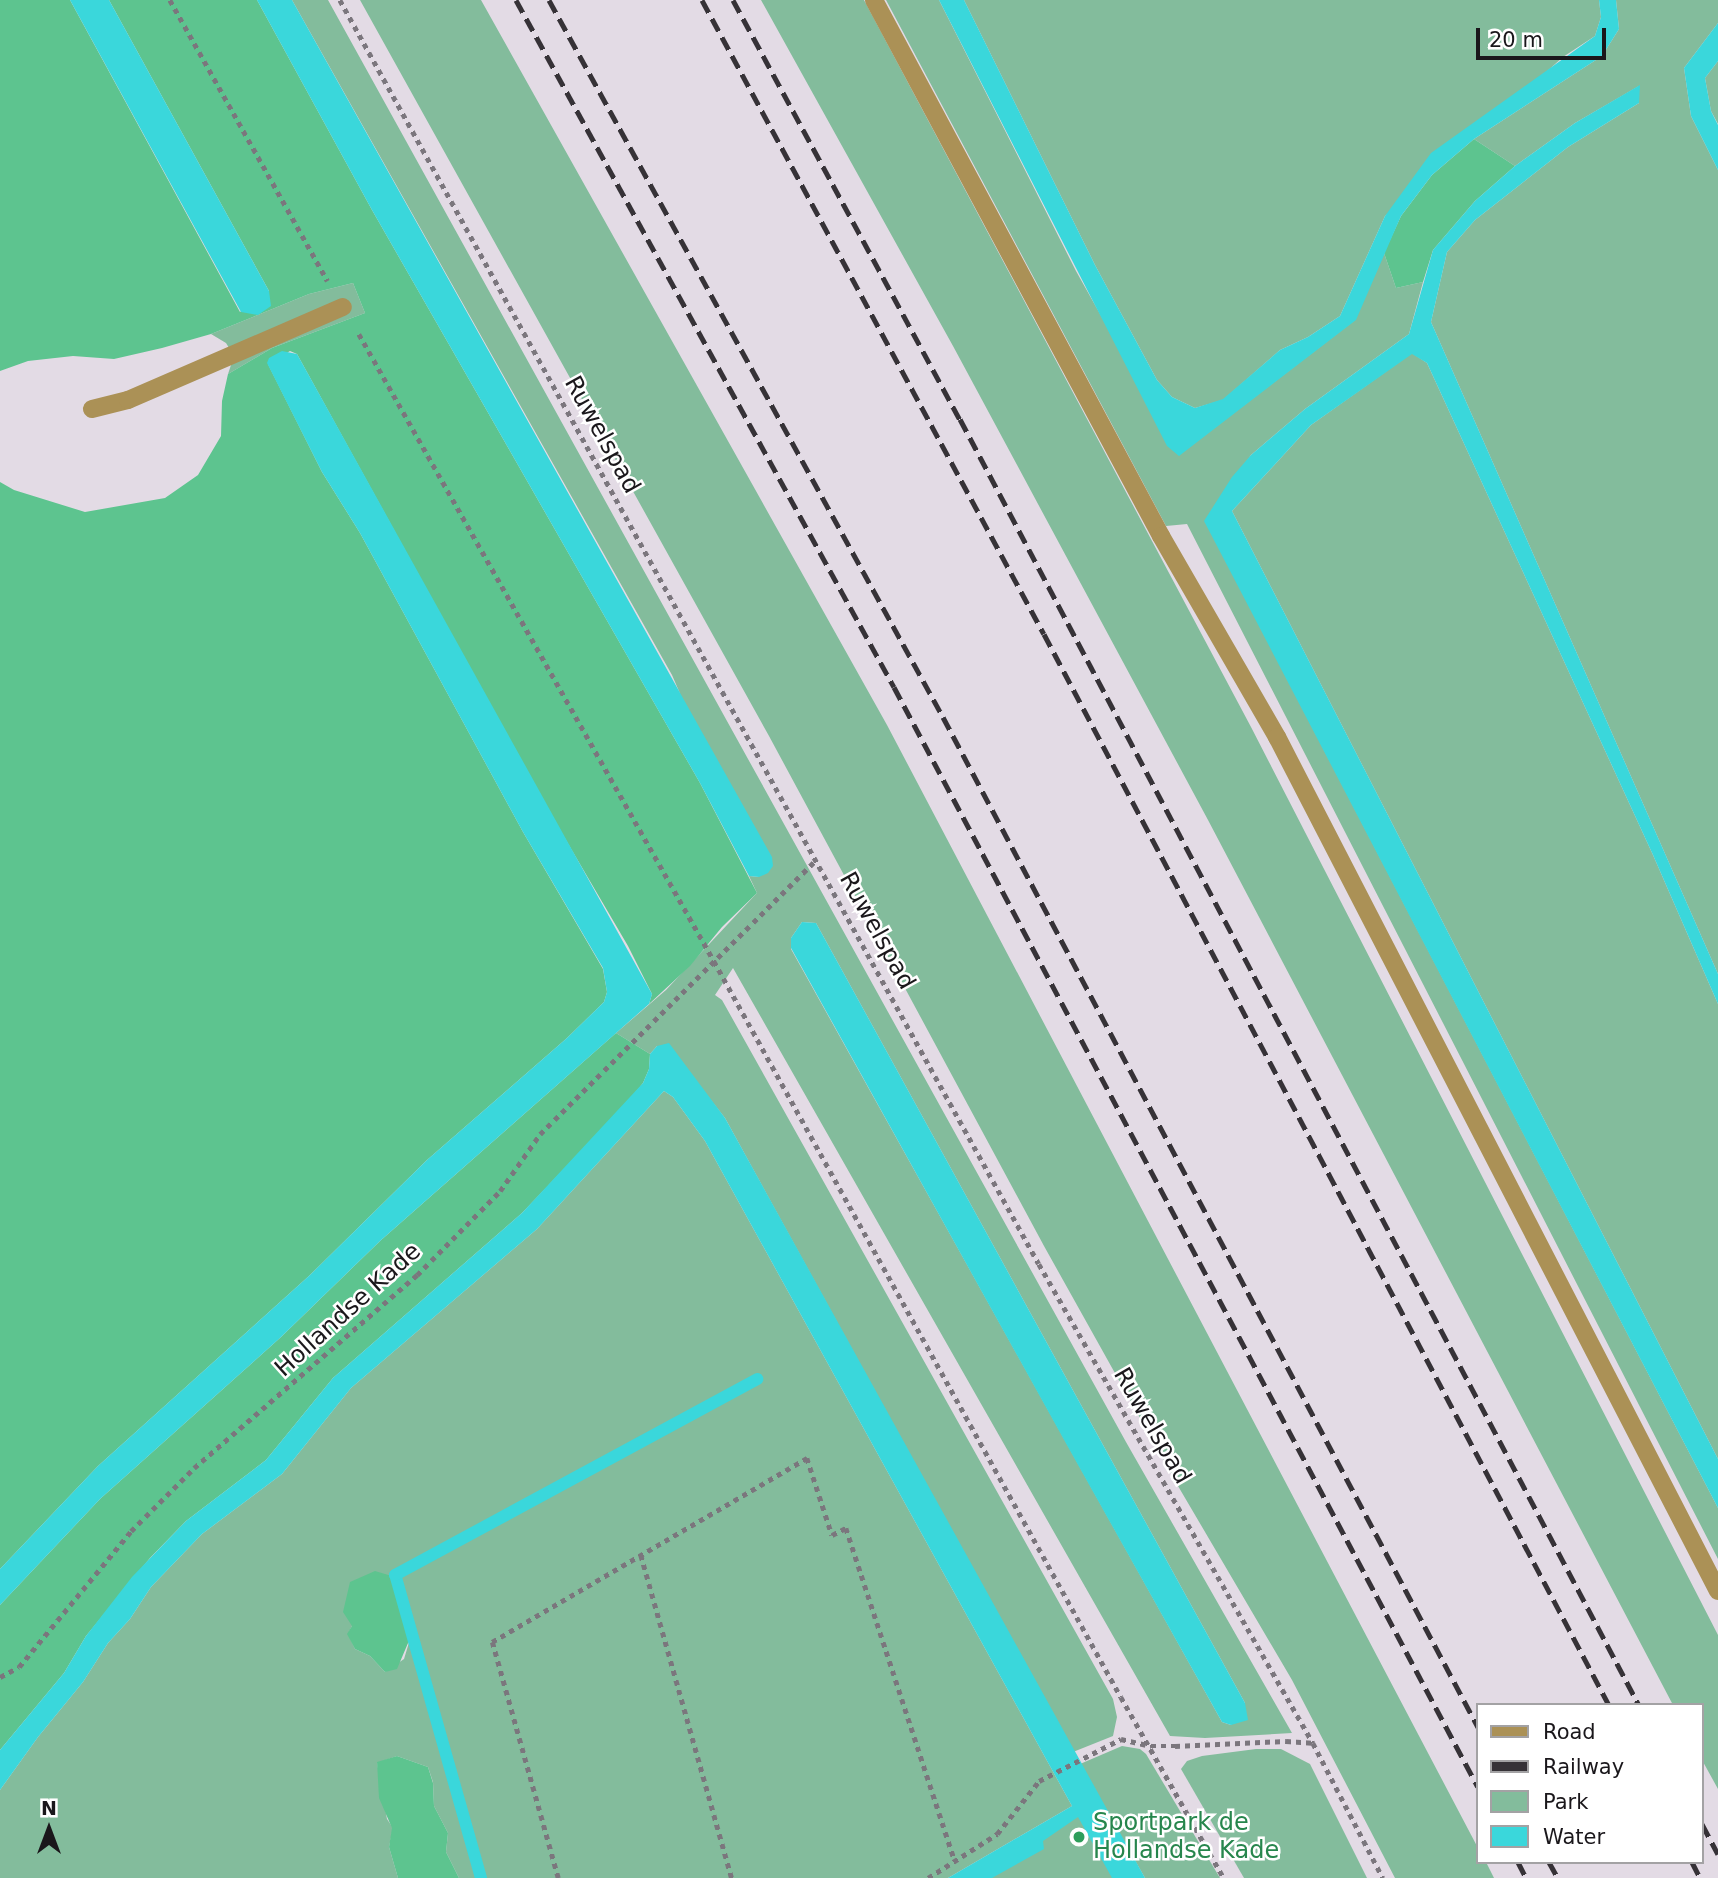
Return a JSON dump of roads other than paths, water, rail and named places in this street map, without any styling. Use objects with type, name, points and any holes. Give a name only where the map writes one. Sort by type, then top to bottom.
[{"type":"lane","points":[[874,0],[1161,536],[1277,737],[1718,1591]]},
{"type":"lane","points":[[92,409],[128,400],[343,307]]},
{"type":"water","points":[[70,0],[109,0],[269,291],[271,306],[258,315],[241,312]]},
{"type":"water","points":[[257,0],[292,0],[772,857],[773,866],[768,873],[759,877],[749,876],[700,783],[372,210]]},
{"type":"water","points":[[939,0],[964,0],[1095,265],[1157,380],[1172,397],[1195,408],[1223,399],[1280,350],[1308,337],[1340,316],[1385,216],[1431,153],[1595,36],[1601,17],[1599,0],[1616,0],[1619,29],[1602,56],[1474,139],[1432,175],[1401,216],[1356,320],[1179,456],[1167,446]]},
{"type":"water","points":[[1718,23],[1718,61],[1705,78],[1711,111],[1718,125],[1718,170],[1691,116],[1684,68]]},
{"type":"water","points":[[1640,85],[1639,103],[1568,147],[1475,220],[1447,252],[1431,322],[1718,974],[1718,1004],[1653,855],[1427,363],[1412,354],[1311,425],[1232,511],[1718,1459],[1718,1508],[1204,521],[1232,477],[1251,455],[1305,409],[1409,334],[1433,250],[1475,201],[1515,166],[1575,123]]},
{"type":"water","points":[[282,351],[297,354],[652,994],[649,1004],[380,1241],[281,1337],[100,1499],[0,1605],[0,1569],[98,1466],[310,1275],[427,1160],[567,1038],[604,1002],[607,992],[603,968],[523,832],[360,533],[322,472],[267,363],[269,358]]},
{"type":"water","points":[[802,922],[816,923],[1245,1703],[1248,1720],[1231,1725],[1222,1722],[1068,1447],[791,948],[791,938]]},
{"type":"water","points":[[669,1043],[725,1118],[1145,1878],[1112,1878],[1078,1817],[1043,1841],[1044,1849],[992,1878],[948,1878],[1072,1806],[705,1141],[673,1097],[664,1091],[537,1229],[351,1388],[282,1474],[202,1534],[151,1587],[130,1619],[108,1643],[83,1682],[38,1737],[0,1790],[0,1750],[64,1673],[86,1636],[132,1577],[186,1521],[266,1460],[333,1378],[522,1213],[643,1083],[649,1069],[650,1054],[657,1046]]},
{"type":"waterway","points":[[481,1878],[395,1575],[757,1379]]},
{"type":"railway","points":[[516,0],[894,687],[1476,1783]]},
{"type":"railway","points":[[549,0],[943,717],[1476,1723]]},
{"type":"railway","points":[[702,0],[1044,634],[1608,1703]]},
{"type":"railway","points":[[733,0],[960,419],[1638,1703]]},
{"type":"railway","points":[[1704,1828],[1718,1854]]},
{"type":"railway","points":[[1519,1864],[1526,1878]]},
{"type":"railway","points":[[1550,1864],[1558,1878]]},
{"type":"railway","points":[[1693,1864],[1700,1878]]},
{"type":"place","name":"Sportpark de Hollandse Kade","points":[[1079,1837]]}]
